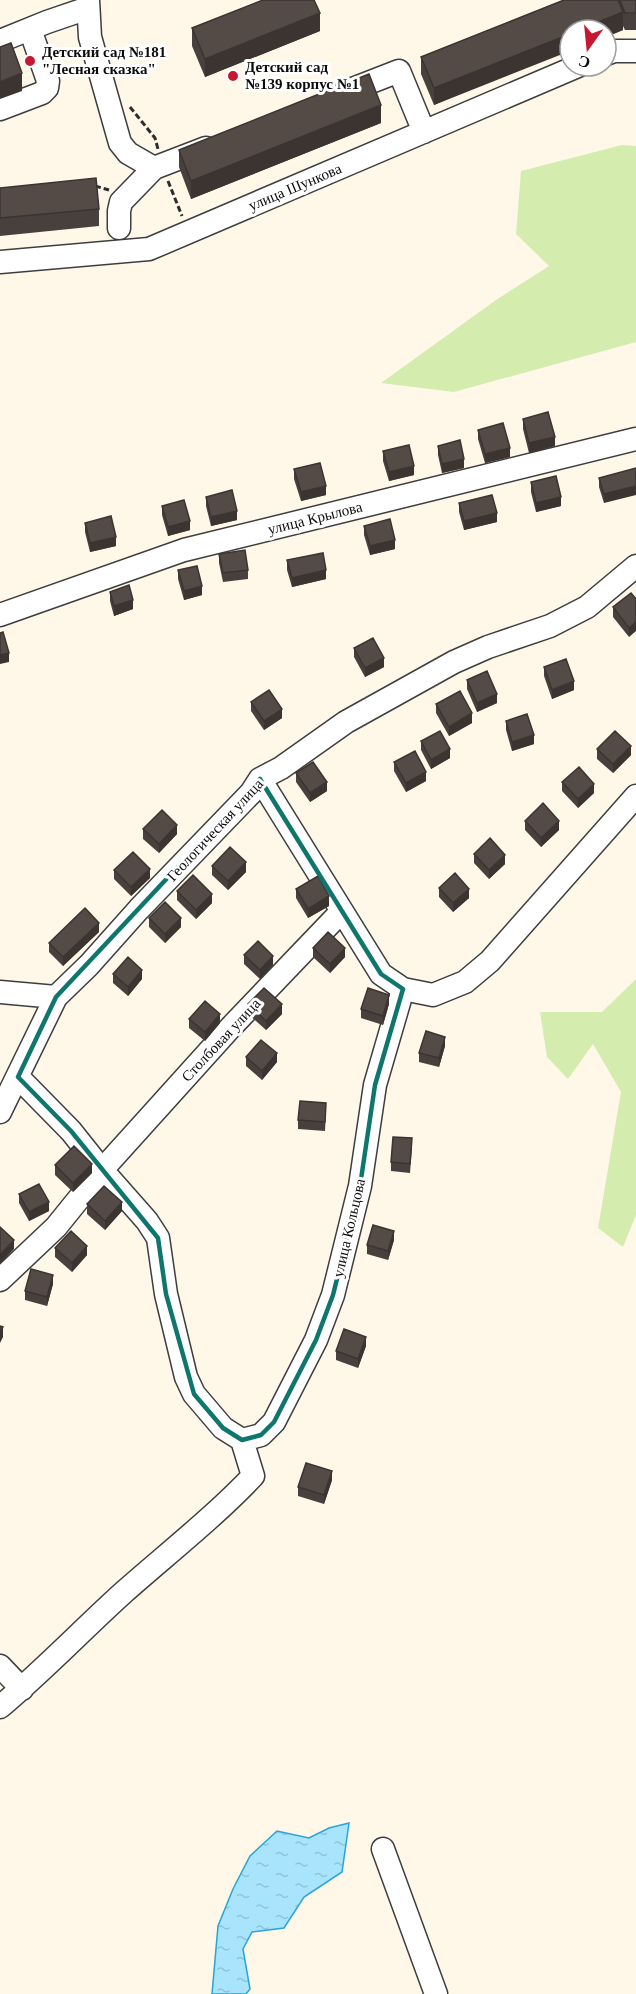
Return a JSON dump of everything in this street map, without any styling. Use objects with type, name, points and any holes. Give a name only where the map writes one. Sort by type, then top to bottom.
[{"type":"street","points":[[0,41],[88,4],[90,38],[120,143],[128,153],[158,166]]},
{"type":"street","points":[[0,109],[42,93],[47,88],[48,81],[30,29]]},
{"type":"street","points":[[618,51],[636,51]]},
{"type":"street","points":[[324,101],[399,70],[424,132]]},
{"type":"street","name":"улица Шункова","points":[[0,262],[149,249],[558,75]]},
{"type":"street","points":[[119,228],[121,202],[158,166],[227,139]]},
{"type":"street","name":"улица Крылова","points":[[0,615],[184,550],[636,439]]},
{"type":"street","name":"Геологическая улица","points":[[0,1112],[57,997],[231,815],[260,779],[281,768],[346,722],[454,662],[488,647],[550,626],[587,607],[636,566]]},
{"type":"street","points":[[260,779],[381,974],[403,989],[433,995],[465,982],[490,961],[636,796]]},
{"type":"street","name":"Столбовая улица","points":[[0,1280],[56,1227],[102,1170],[231,1027],[341,912]]},
{"type":"street","name":"улица Кольцова","points":[[242,1440],[261,1435],[274,1422],[316,1340],[333,1294],[360,1186],[375,1085],[403,989]]},
{"type":"street","points":[[0,992],[57,997]]},
{"type":"street","points":[[0,1707],[123,1593],[236,1494],[253,1476],[242,1440],[223,1428],[194,1394],[186,1377],[166,1294],[158,1238],[147,1221],[71,1131],[18,1077]]},
{"type":"street","points":[[0,1666],[22,1689]]},
{"type":"street","points":[[383,1849],[436,1994]]},
{"type":"path","points":[[129,106],[155,138],[158,166],[188,232]]},
{"type":"highlighted area","points":[[260,779],[381,974],[403,989],[375,1085],[360,1186],[333,1295],[316,1340],[274,1422],[261,1435],[242,1440],[223,1428],[194,1394],[166,1294],[158,1238],[71,1131],[18,1077],[56,997]]},
{"type":"green space","points":[[622,145],[636,146],[636,342],[454,392],[381,383],[496,300],[549,266],[516,234],[521,171]]},
{"type":"green space","points":[[636,979],[636,1215],[623,1247],[598,1228],[621,1092],[593,1044],[568,1079],[547,1057],[540,1012],[602,1012]]},
{"type":"water","points":[[349,1823],[342,1872],[304,1897],[284,1928],[252,1932],[243,1949],[250,1989],[246,1994],[212,1994],[218,1926],[250,1856],[277,1831],[309,1838],[329,1828]]},
{"type":"building","points":[[263,0],[314,0],[320,13],[205,59],[192,28]]},
{"type":"building","points":[[564,0],[618,0],[623,12],[608,18],[558,18],[558,39],[434,88],[421,57]]},
{"type":"building","points":[[620,0],[636,0],[636,13],[625,13]]},
{"type":"building","points":[[11,43],[22,73],[0,82],[0,47]]},
{"type":"building","points":[[369,74],[381,105],[191,181],[179,150]]},
{"type":"building","points":[[96,178],[99,209],[0,218],[0,188]]},
{"type":"building","points":[[548,412],[555,437],[529,443],[523,419]]},
{"type":"building","points":[[503,423],[510,448],[485,454],[478,430]]},
{"type":"building","points":[[460,440],[464,459],[442,464],[438,446]]},
{"type":"building","points":[[409,445],[414,466],[389,472],[383,451]]},
{"type":"building","points":[[320,463],[326,486],[301,492],[294,469]]},
{"type":"building","points":[[636,468],[636,486],[604,494],[599,478]]},
{"type":"building","points":[[556,476],[561,497],[536,503],[531,482]]},
{"type":"building","points":[[232,490],[237,511],[211,517],[206,497]]},
{"type":"building","points":[[492,495],[497,513],[464,521],[459,503]]},
{"type":"building","points":[[184,500],[190,521],[168,527],[162,506]]},
{"type":"building","points":[[111,516],[116,537],[90,543],[85,523]]},
{"type":"building","points":[[390,519],[395,540],[370,546],[364,526]]},
{"type":"building","points":[[245,550],[248,570],[223,573],[219,554]]},
{"type":"building","points":[[323,553],[326,570],[292,578],[287,560]]},
{"type":"building","points":[[197,566],[202,586],[184,591],[178,570]]},
{"type":"building","points":[[129,585],[133,600],[114,606],[110,592]]},
{"type":"building","points":[[631,593],[636,599],[636,622],[629,628],[613,607]]},
{"type":"building","points":[[3,632],[9,653],[0,655],[0,633]]},
{"type":"building","points":[[373,638],[384,658],[365,668],[354,648]]},
{"type":"building","points":[[566,659],[574,681],[552,690],[544,667]]},
{"type":"building","points":[[487,671],[497,694],[477,703],[467,680]]},
{"type":"building","points":[[269,690],[282,709],[264,721],[251,702]]},
{"type":"building","points":[[460,691],[472,713],[449,727],[436,704]]},
{"type":"building","points":[[527,714],[534,735],[512,742],[506,721]]},
{"type":"building","points":[[440,731],[450,749],[431,760],[421,741]]},
{"type":"building","points":[[615,731],[631,746],[613,764],[597,749]]},
{"type":"building","points":[[415,751],[426,772],[406,783],[394,762]]},
{"type":"building","points":[[313,762],[327,782],[310,793],[296,773]]},
{"type":"building","points":[[579,767],[594,784],[578,799],[562,782]]},
{"type":"building","points":[[543,803],[559,821],[541,838],[525,821]]},
{"type":"building","points":[[162,810],[177,825],[159,844],[143,829]]},
{"type":"building","points":[[490,838],[505,855],[489,870],[474,854]]},
{"type":"building","points":[[230,847],[246,862],[228,881],[212,866]]},
{"type":"building","points":[[133,852],[150,869],[131,887],[114,870]]},
{"type":"building","points":[[455,873],[469,889],[453,903],[439,888]]},
{"type":"building","points":[[193,875],[212,894],[196,910],[177,891]]},
{"type":"building","points":[[318,876],[329,896],[308,909],[296,889]]},
{"type":"building","points":[[165,902],[181,918],[165,934],[149,918]]},
{"type":"building","points":[[85,908],[99,923],[63,957],[49,943]]},
{"type":"building","points":[[328,932],[345,948],[330,964],[313,948]]},
{"type":"building","points":[[258,941],[273,956],[260,970],[244,955]]},
{"type":"building","points":[[128,957],[142,970],[128,987],[113,974]]},
{"type":"building","points":[[264,988],[282,1004],[266,1021],[248,1004]]},
{"type":"building","points":[[368,988],[389,995],[383,1016],[361,1009]]},
{"type":"building","points":[[205,1001],[220,1014],[205,1032],[189,1019]]},
{"type":"building","points":[[426,1031],[445,1037],[439,1058],[419,1053]]},
{"type":"building","points":[[261,1040],[277,1053],[262,1071],[246,1057]]},
{"type":"building","points":[[300,1101],[326,1103],[325,1122],[298,1120]]},
{"type":"building","points":[[393,1137],[412,1138],[410,1164],[391,1162]]},
{"type":"building","points":[[74,1146],[92,1164],[73,1183],[55,1165]]},
{"type":"building","points":[[39,1184],[49,1202],[29,1212],[19,1194]]},
{"type":"building","points":[[104,1186],[122,1202],[105,1221],[87,1204]]},
{"type":"building","points":[[373,1225],[394,1231],[388,1251],[367,1245]]},
{"type":"building","points":[[0,1227],[14,1240],[0,1255]]},
{"type":"building","points":[[71,1231],[87,1246],[72,1263],[55,1248]]},
{"type":"building","points":[[31,1269],[53,1275],[47,1297],[25,1291]]},
{"type":"building","points":[[344,1329],[366,1337],[358,1359],[336,1351]]},
{"type":"building","points":[[306,1463],[332,1471],[324,1495],[298,1487]]},
{"type":"place","name":"Детский сад №181 \"Лесная сказка\"","points":[[30,61]]},
{"type":"place","name":"Детский сад №139 корпус №1","points":[[233,76]]}]
